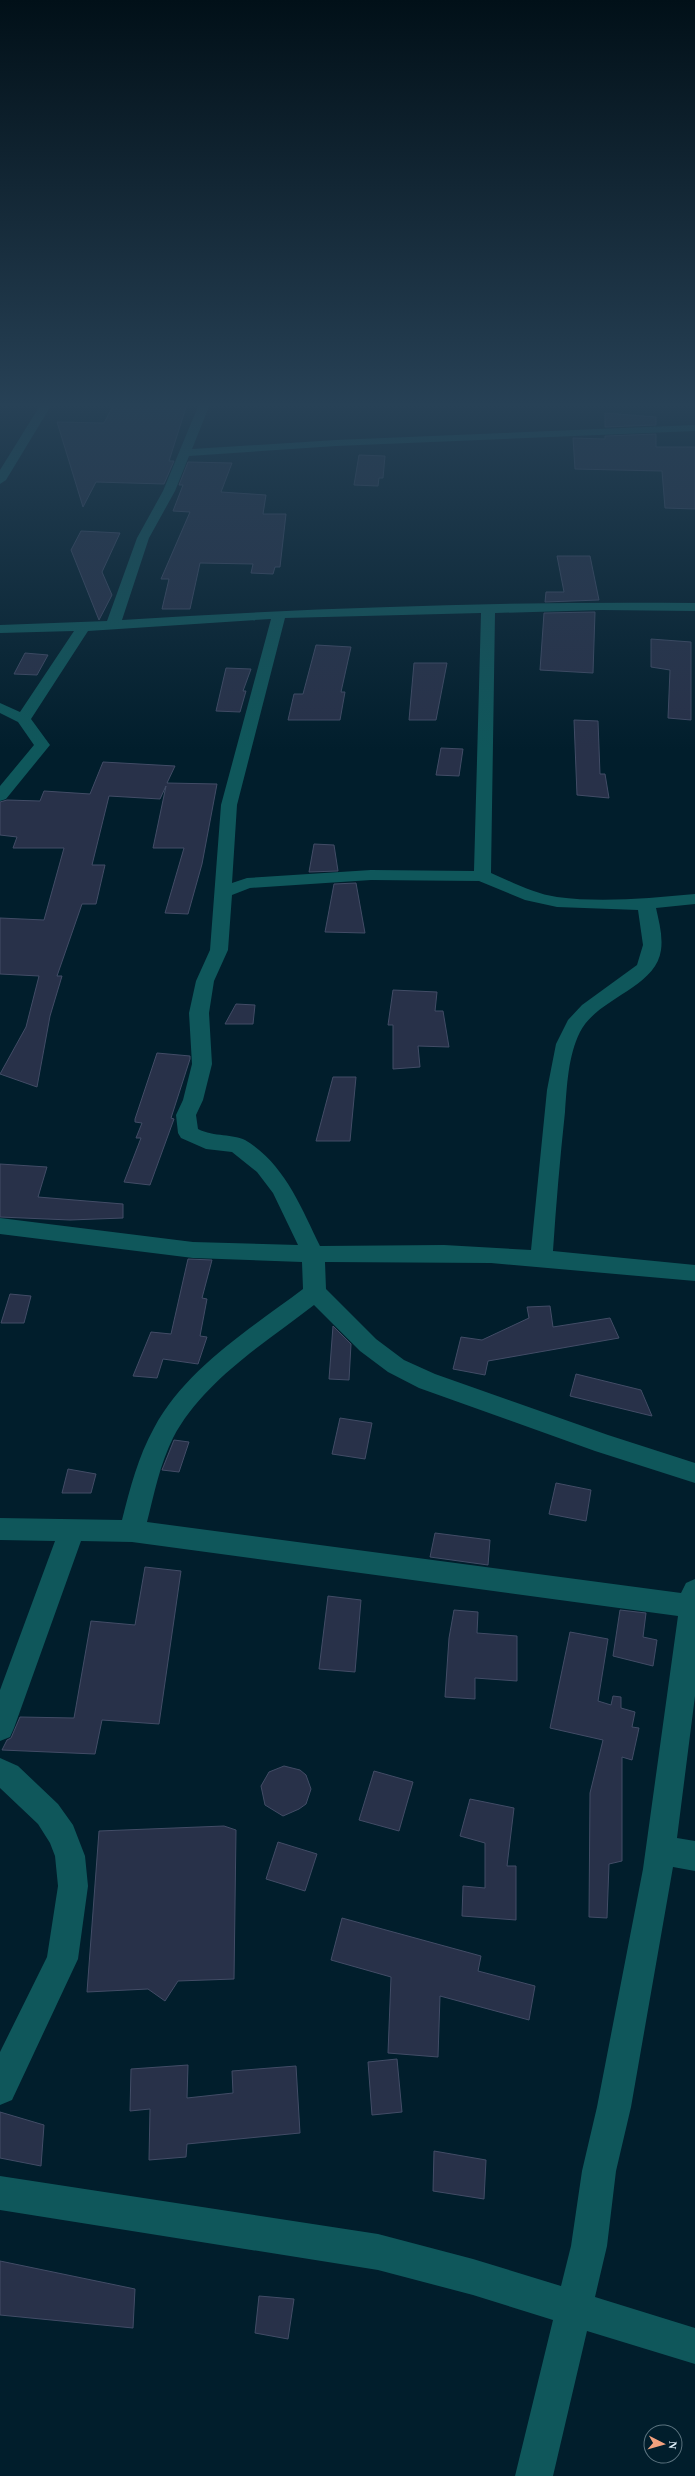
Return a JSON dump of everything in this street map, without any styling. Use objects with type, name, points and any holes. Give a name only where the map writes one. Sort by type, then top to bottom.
[{"type":"street","points":[[113,625],[143,538],[153,520]]},
{"type":"street","points":[[0,629],[84,627],[279,614],[607,606],[695,607]]},
{"type":"street","points":[[482,876],[488,609]]},
{"type":"street","points":[[279,614],[229,805],[219,950],[205,981],[199,1013],[202,1064],[193,1100],[186,1115],[188,1133],[206,1142],[237,1145],[264,1168],[282,1190],[313,1254],[315,1292],[368,1345],[396,1366],[427,1381],[604,1444],[695,1473]]},
{"type":"street","points":[[23,719],[84,627]]},
{"type":"street","points":[[0,707],[23,719],[42,745],[0,796]]},
{"type":"street","points":[[223,892],[247,882],[372,875],[482,876],[544,900],[600,905],[646,904],[695,899]]},
{"type":"street","points":[[541,1258],[559,1073],[570,1034],[578,1017],[592,1004],[644,969],[650,959],[652,950],[646,904]]},
{"type":"street","points":[[0,1226],[193,1250],[248,1254],[461,1254],[592,1261],[695,1273]]},
{"type":"street","points":[[132,1531],[150,1463],[170,1421],[196,1390],[228,1361],[315,1292]]},
{"type":"street","points":[[0,1529],[132,1531],[694,1601],[661,1850],[615,2100],[599,2171],[589,2246],[575,2311],[534,2476]]},
{"type":"street","points":[[0,1728],[72,1530]]},
{"type":"street","points":[[0,1772],[8,1776],[48,1814],[62,1835],[70,1856],[73,1886],[62,1959],[0,2088]]},
{"type":"street","points":[[661,1850],[695,1856]]},
{"type":"street","points":[[0,2193],[378,2252],[473,2277],[575,2311],[695,2346]]},
{"type":"building","points":[[187,520],[285,520],[280,567],[275,567],[273,574],[251,573],[253,564],[200,563],[190,609],[162,609],[169,579],[161,579]]},
{"type":"building","points":[[81,531],[120,533],[102,572],[112,595],[99,620],[71,550]]},
{"type":"building","points":[[557,556],[590,556],[599,600],[545,602],[546,592],[564,592]]},
{"type":"building","points":[[595,612],[593,673],[540,670],[544,613]]},
{"type":"building","points":[[651,639],[691,642],[691,720],[668,718],[670,670],[651,667]]},
{"type":"building","points":[[316,645],[351,647],[341,692],[345,692],[340,720],[288,720],[294,694],[303,694]]},
{"type":"building","points":[[25,653],[48,655],[37,675],[14,674]]},
{"type":"building","points":[[414,663],[447,663],[436,720],[409,720]]},
{"type":"building","points":[[226,668],[251,669],[243,691],[246,691],[240,712],[216,711]]},
{"type":"building","points":[[574,720],[598,721],[600,774],[605,774],[609,798],[577,795]]},
{"type":"building","points":[[441,748],[463,749],[459,776],[436,775]]},
{"type":"building","points":[[103,762],[175,766],[167,783],[217,784],[202,864],[188,914],[165,913],[184,848],[153,848],[166,786],[160,799],[109,796],[92,865],[105,865],[96,904],[82,904],[57,976],[62,976],[50,1016],[37,1087],[0,1074],[26,1027],[39,976],[0,974],[0,918],[44,920],[64,848],[13,848],[17,837],[0,835],[0,802],[7,800],[40,801],[44,791],[90,794]]},
{"type":"building","points":[[314,844],[334,845],[338,871],[309,872]]},
{"type":"building","points":[[356,883],[365,933],[325,932],[334,884]]},
{"type":"building","points":[[393,990],[437,992],[435,1011],[443,1011],[449,1047],[418,1046],[420,1067],[393,1069],[393,1025],[388,1025]]},
{"type":"building","points":[[236,1004],[255,1005],[253,1024],[225,1024]]},
{"type":"building","points":[[157,1053],[190,1056],[190,1059],[171,1118],[174,1119],[150,1185],[124,1182],[141,1138],[136,1138],[142,1123],[135,1122],[135,1119]]},
{"type":"building","points":[[333,1077],[356,1077],[350,1141],[316,1141]]},
{"type":"building","points":[[0,1164],[47,1167],[38,1197],[123,1204],[123,1218],[70,1220],[0,1217]]},
{"type":"building","points":[[188,1259],[212,1260],[202,1298],[207,1299],[200,1336],[207,1337],[198,1364],[163,1359],[157,1378],[133,1376],[151,1332],[171,1334]]},
{"type":"building","points":[[10,1294],[31,1296],[24,1323],[1,1323]]},
{"type":"building","points":[[550,1306],[553,1327],[610,1318],[619,1338],[488,1361],[485,1375],[453,1369],[461,1337],[482,1340],[529,1318],[527,1307]]},
{"type":"building","points":[[333,1326],[351,1344],[349,1380],[329,1379]]},
{"type":"building","points":[[576,1374],[641,1390],[652,1416],[570,1396]]},
{"type":"building","points":[[340,1418],[372,1423],[365,1459],[332,1454]]},
{"type":"building","points":[[174,1440],[189,1442],[179,1472],[162,1470]]},
{"type":"building","points":[[68,1469],[96,1474],[91,1493],[62,1493]]},
{"type":"building","points":[[556,1483],[591,1490],[586,1521],[549,1514]]},
{"type":"building","points":[[435,1533],[490,1540],[488,1565],[430,1557]]},
{"type":"building","points":[[145,1567],[181,1571],[159,1724],[102,1720],[95,1754],[2,1750],[7,1740],[11,1738],[20,1717],[74,1718],[91,1621],[135,1625]]},
{"type":"building","points":[[328,1596],[361,1600],[355,1672],[319,1669]]},
{"type":"building","points":[[454,1610],[478,1612],[477,1633],[517,1636],[517,1681],[475,1678],[475,1699],[445,1697],[449,1638]]},
{"type":"building","points":[[620,1610],[646,1613],[643,1637],[657,1640],[653,1666],[613,1656]]},
{"type":"building","points":[[570,1632],[608,1639],[598,1701],[611,1705],[613,1696],[621,1697],[621,1708],[635,1712],[632,1727],[639,1728],[632,1760],[622,1757],[622,1861],[609,1864],[607,1918],[589,1917],[590,1793],[603,1740],[550,1728]]},
{"type":"building","points":[[284,1766],[300,1770],[306,1775],[311,1789],[306,1804],[283,1816],[265,1805],[261,1786],[269,1772]]},
{"type":"building","points":[[374,1771],[413,1782],[399,1831],[359,1820]]},
{"type":"building","points":[[470,1799],[514,1808],[507,1866],[516,1866],[516,1920],[462,1916],[463,1886],[485,1888],[485,1843],[460,1836]]},
{"type":"building","points":[[224,1826],[236,1830],[234,1979],[178,1981],[165,2001],[148,1989],[87,1992],[99,1831]]},
{"type":"building","points":[[278,1842],[317,1854],[305,1891],[266,1879]]},
{"type":"building","points":[[342,1918],[481,1956],[478,1971],[535,1986],[529,2020],[440,1996],[438,2057],[388,2053],[391,1977],[331,1960]]},
{"type":"building","points":[[397,2059],[402,2112],[372,2115],[368,2062]]},
{"type":"building","points":[[188,2065],[187,2098],[233,2093],[232,2071],[296,2066],[300,2133],[187,2144],[186,2157],[149,2160],[150,2109],[130,2111],[131,2069]]},
{"type":"building","points":[[0,2112],[44,2125],[41,2166],[0,2158]]},
{"type":"building","points":[[434,2151],[486,2160],[484,2199],[433,2191]]},
{"type":"building","points":[[0,2261],[135,2289],[133,2328],[0,2315]]},
{"type":"building","points":[[259,2296],[294,2299],[288,2339],[255,2333]]}]
